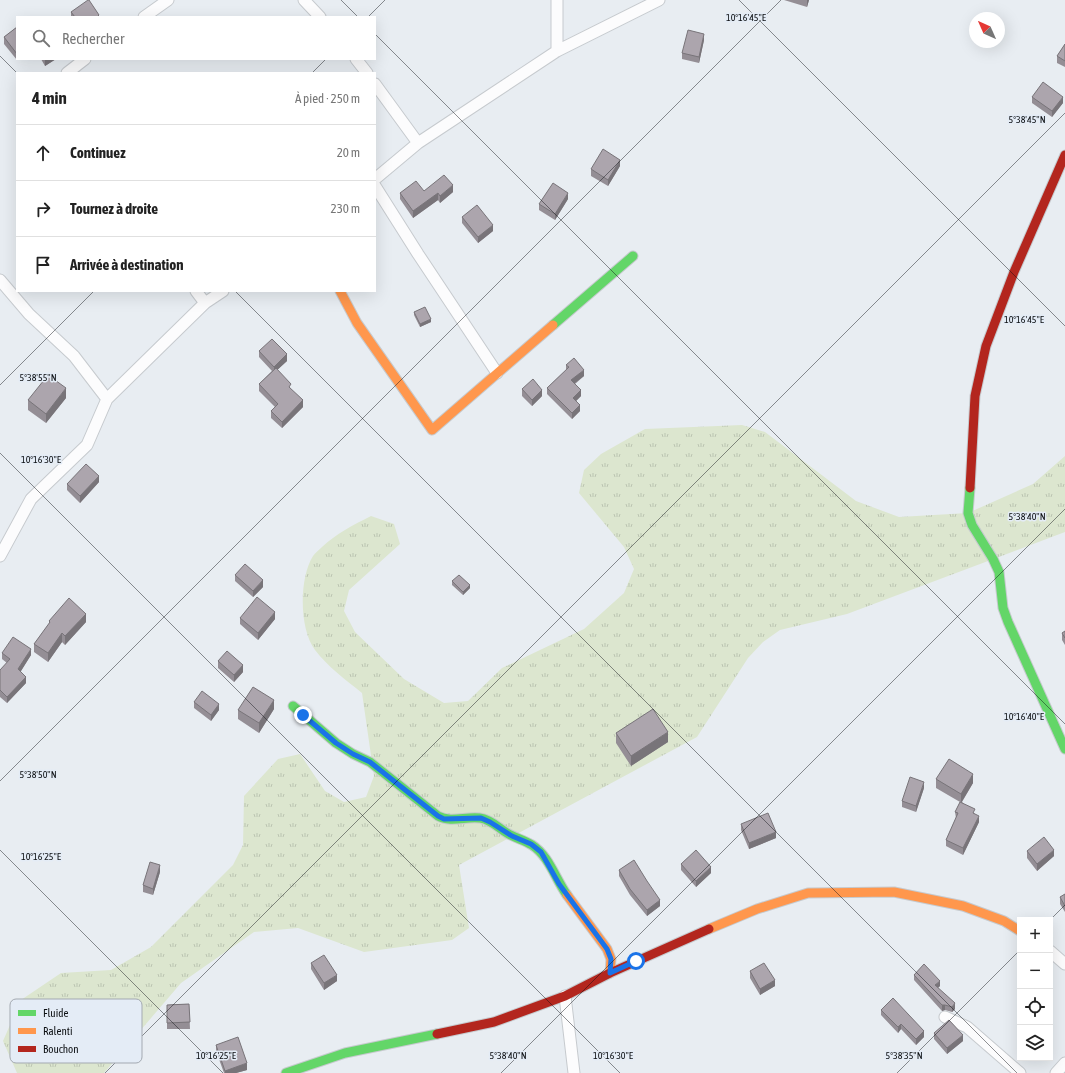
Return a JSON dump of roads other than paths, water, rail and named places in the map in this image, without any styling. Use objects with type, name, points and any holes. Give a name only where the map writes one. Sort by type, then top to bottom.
[{"type":"street","points":[[145,16],[168,0]]},
{"type":"street","points":[[304,0],[319,16]]},
{"type":"street","points":[[557,0],[557,51]]},
{"type":"street","points":[[376,178],[418,143],[557,51],[659,0]]},
{"type":"street","points":[[68,72],[84,60]]},
{"type":"street","points":[[357,60],[366,72]]},
{"type":"street","points":[[376,85],[418,143]]},
{"type":"street","points":[[1065,155],[1014,272],[986,346],[976,396],[968,513],[972,525],[993,559],[999,572],[1003,608],[1008,622],[1065,749]]},
{"type":"street","points":[[376,188],[418,254],[497,372]]},
{"type":"street","points":[[341,292],[357,323],[432,430],[497,372],[633,256]]},
{"type":"street","points":[[0,280],[29,314],[74,356],[107,399]]},
{"type":"street","points":[[197,292],[205,302]]},
{"type":"street","points":[[0,556],[31,500],[87,445],[107,399],[205,302],[221,292]]},
{"type":"street","points":[[293,706],[336,743],[353,754],[370,762],[438,816],[444,819],[481,818],[512,836],[531,844],[541,852],[559,884],[607,949],[611,959],[610,973]]},
{"type":"street","points":[[286,1073],[345,1053],[494,1022],[565,996],[610,973],[757,909],[808,893],[894,892],[963,906],[1004,921],[1017,929]]},
{"type":"street","points":[[1052,953],[1065,964]]},
{"type":"street","points":[[565,996],[574,1073]]},
{"type":"street","points":[[945,1017],[968,1027],[1020,1073]]},
{"type":"street","points":[[1056,1073],[1065,1063]]}]
